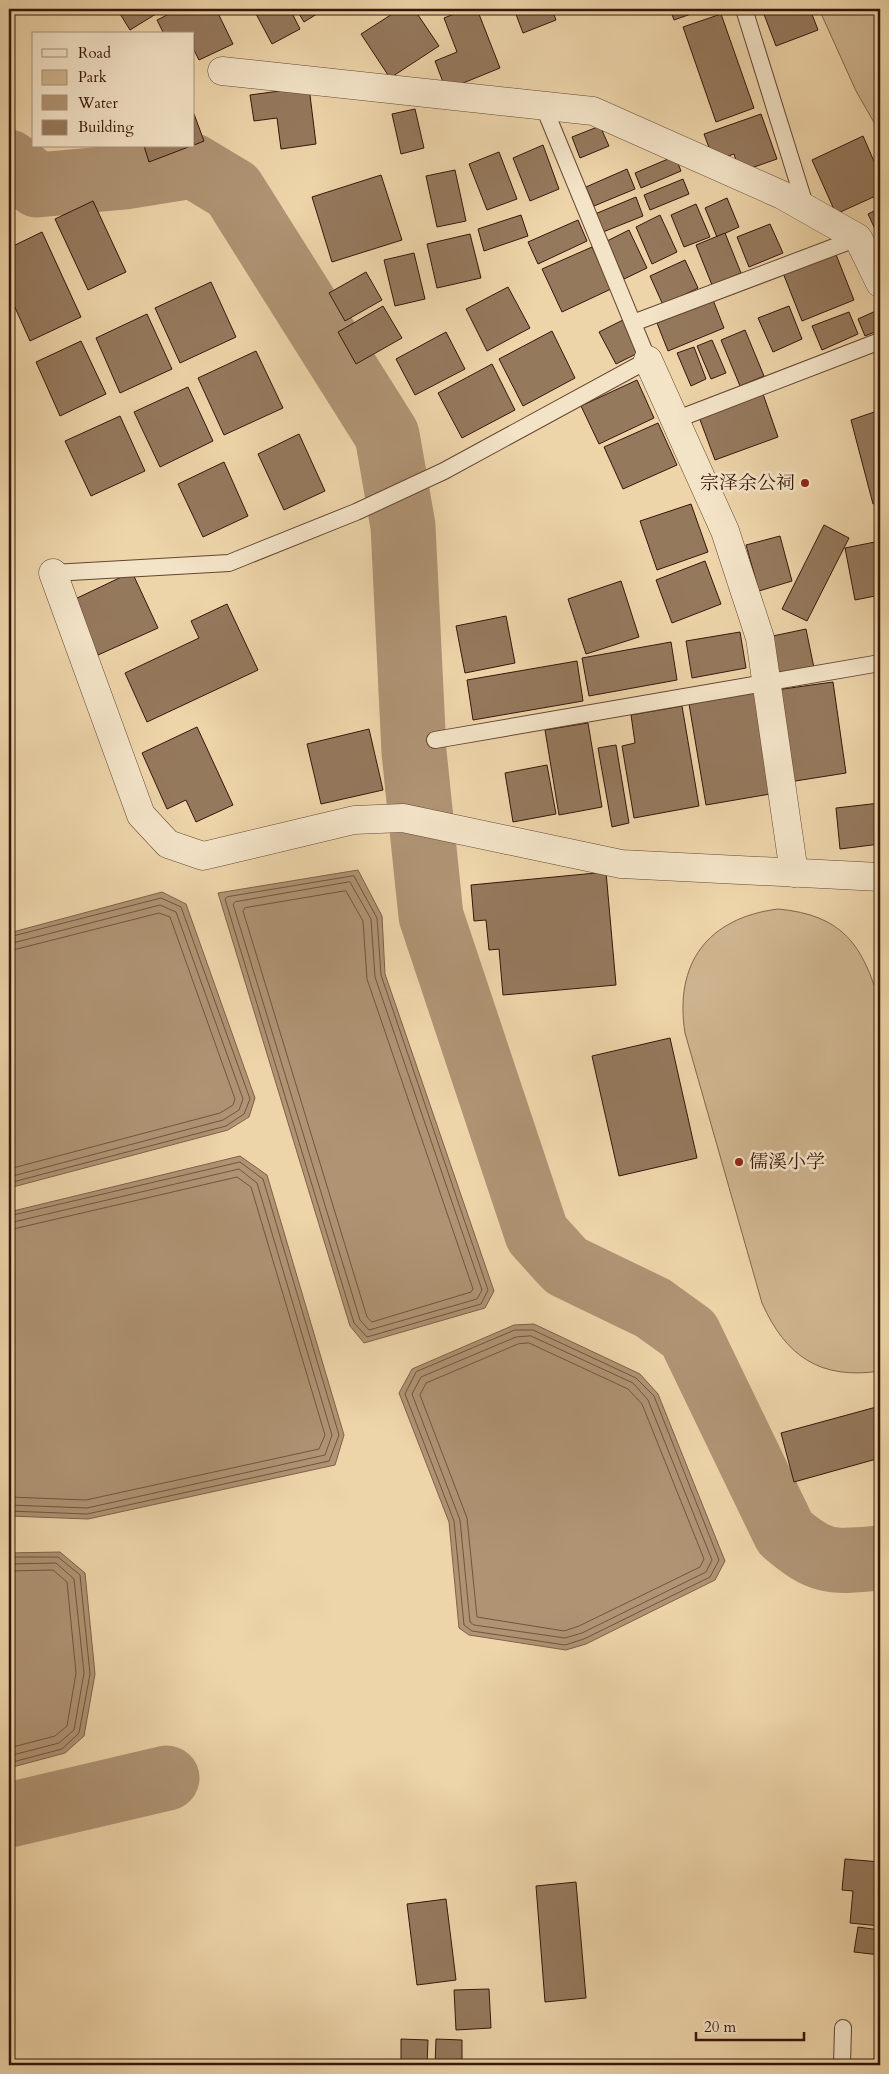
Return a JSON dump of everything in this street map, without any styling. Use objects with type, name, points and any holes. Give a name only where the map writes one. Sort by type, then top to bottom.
[{"type":"street","points":[[222,71],[593,111],[782,194],[858,238],[880,283]]},
{"type":"street","points":[[648,360],[725,531],[760,638],[794,873]]},
{"type":"street","points":[[53,573],[141,815],[168,844],[204,856],[354,820],[403,818],[620,864],[880,878]]},
{"type":"lane","points":[[744,9],[806,208]]},
{"type":"lane","points":[[53,573],[229,563],[356,512],[444,471],[648,360],[543,105]]},
{"type":"lane","points":[[633,324],[858,238]]},
{"type":"lane","points":[[675,420],[880,340]]},
{"type":"lane","points":[[435,740],[880,664]]},
{"type":"lane","points":[[842,2065],[843,2028]]},
{"type":"green space","points":[[819,9],[880,9],[880,133],[856,91]]},
{"type":"green space","points":[[778,909],[800,912],[819,918],[834,926],[847,937],[866,965],[880,1004],[880,1371],[840,1372],[823,1368],[808,1361],[794,1351],[782,1338],[772,1322],[762,1303],[685,1033],[683,1008],[685,986],[691,966],[701,949],[714,934],[732,922],[753,914]]},
{"type":"water","points":[[358,870],[382,916],[385,974],[494,1291],[485,1308],[364,1343],[350,1326],[218,893]]},
{"type":"water","points":[[162,892],[186,904],[255,1098],[249,1117],[228,1130],[9,1188],[9,933]]},
{"type":"water","points":[[240,1156],[267,1175],[344,1435],[335,1465],[88,1519],[9,1516],[9,1212]]},
{"type":"water","points":[[534,1324],[640,1374],[658,1394],[725,1561],[715,1580],[586,1644],[566,1650],[469,1635],[459,1628],[449,1522],[399,1393],[412,1369],[514,1325]]},
{"type":"water","points":[[60,1552],[85,1573],[95,1674],[84,1736],[65,1753],[9,1768],[9,1553]]},
{"type":"building","points":[[117,9],[164,9],[130,30]]},
{"type":"building","points":[[179,9],[216,9],[233,44],[199,60],[195,52],[195,32],[163,32],[157,20]]},
{"type":"building","points":[[261,9],[290,9],[300,29],[272,44],[255,12]]},
{"type":"building","points":[[296,9],[325,9],[304,22]]},
{"type":"building","points":[[400,9],[414,9],[439,46],[390,78],[361,34]]},
{"type":"building","points":[[467,9],[477,9],[500,68],[446,90],[435,61],[457,52],[444,18]]},
{"type":"building","points":[[514,9],[552,9],[556,20],[523,33]]},
{"type":"building","points":[[670,9],[705,9],[674,20]]},
{"type":"building","points":[[762,9],[810,9],[818,30],[776,46]]},
{"type":"building","points":[[721,14],[754,108],[716,122],[683,27]]},
{"type":"building","points":[[309,87],[316,144],[281,149],[277,118],[254,121],[250,95]]},
{"type":"building","points":[[415,109],[424,148],[401,154],[392,114]]},
{"type":"building","points":[[761,114],[777,159],[740,172],[734,154],[714,161],[704,134]]},
{"type":"building","points":[[195,117],[204,141],[195,145]]},
{"type":"building","points":[[600,126],[609,146],[580,158],[572,137]]},
{"type":"building","points":[[863,136],[880,175],[880,194],[836,214],[812,160]]},
{"type":"building","points":[[543,145],[559,189],[530,201],[513,158]]},
{"type":"building","points":[[145,148],[186,148],[149,162]]},
{"type":"building","points":[[499,152],[517,199],[487,210],[469,164]]},
{"type":"building","points":[[675,156],[681,171],[641,188],[635,173]]},
{"type":"building","points":[[627,169],[635,189],[594,206],[586,187]]},
{"type":"building","points":[[455,170],[466,221],[437,227],[426,176]]},
{"type":"building","points":[[381,175],[402,240],[332,262],[312,197]]},
{"type":"building","points":[[683,179],[689,194],[650,210],[644,195]]},
{"type":"building","points":[[636,197],[643,216],[603,232],[595,214]]},
{"type":"building","points":[[727,198],[739,227],[717,237],[705,208]]},
{"type":"building","points":[[93,201],[126,272],[88,290],[55,219]]},
{"type":"building","points":[[696,204],[710,237],[684,247],[671,215]]},
{"type":"building","points":[[880,208],[880,240],[868,214]]},
{"type":"building","points":[[521,215],[528,236],[484,251],[478,229]]},
{"type":"building","points":[[660,215],[677,252],[652,264],[636,227]]},
{"type":"building","points":[[578,220],[587,241],[538,264],[528,242]]},
{"type":"building","points":[[770,224],[783,253],[749,267],[737,237]]},
{"type":"building","points":[[629,230],[647,268],[624,279],[607,241]]},
{"type":"building","points":[[42,232],[81,317],[30,341],[9,294],[9,248]]},
{"type":"building","points":[[725,233],[741,273],[712,285],[696,245]]},
{"type":"building","points":[[470,234],[481,278],[437,288],[427,244]]},
{"type":"building","points":[[592,247],[611,289],[562,312],[542,269]]},
{"type":"building","points":[[835,252],[854,300],[802,321],[783,273]]},
{"type":"building","points":[[414,253],[425,299],[395,306],[384,260]]},
{"type":"building","points":[[685,260],[698,288],[663,305],[650,276]]},
{"type":"building","points":[[366,272],[382,300],[345,321],[329,293]]},
{"type":"building","points":[[211,282],[236,337],[180,363],[155,308]]},
{"type":"building","points":[[508,287],[530,328],[487,351],[466,309]]},
{"type":"building","points":[[713,300],[724,328],[668,351],[657,323]]},
{"type":"building","points":[[383,306],[402,338],[356,364],[338,332]]},
{"type":"building","points":[[789,306],[802,339],[773,352],[758,318]]},
{"type":"building","points":[[880,309],[880,330],[865,336],[858,319]]},
{"type":"building","points":[[849,312],[858,334],[822,350],[812,326]]},
{"type":"building","points":[[147,314],[172,369],[120,393],[96,338]]},
{"type":"building","points":[[623,320],[640,352],[616,364],[599,332]]},
{"type":"building","points":[[745,330],[764,376],[740,386],[721,340]]},
{"type":"building","points":[[552,331],[575,378],[523,406],[499,359]]},
{"type":"building","points":[[446,332],[465,369],[415,395],[396,359]]},
{"type":"building","points":[[712,340],[726,373],[711,379],[697,346]]},
{"type":"building","points":[[81,341],[106,394],[60,416],[36,362]]},
{"type":"building","points":[[694,347],[706,379],[691,386],[677,353]]},
{"type":"building","points":[[256,351],[283,408],[224,435],[198,378]]},
{"type":"building","points":[[492,364],[515,410],[462,438],[438,393]]},
{"type":"building","points":[[637,380],[654,418],[599,444],[581,406]]},
{"type":"building","points":[[188,387],[213,441],[160,467],[134,412]]},
{"type":"building","points":[[763,394],[778,437],[715,460],[699,417]]},
{"type":"building","points":[[880,410],[880,502],[873,504],[851,420]]},
{"type":"building","points":[[120,416],[145,471],[91,496],[65,441]]},
{"type":"building","points":[[658,423],[677,465],[623,489],[604,447]]},
{"type":"building","points":[[299,434],[325,491],[284,510],[258,454]]},
{"type":"building","points":[[224,462],[248,516],[203,537],[178,484]]},
{"type":"building","points":[[691,504],[708,552],[657,570],[640,521]]},
{"type":"building","points":[[824,525],[849,538],[807,621],[782,609]]},
{"type":"building","points":[[780,536],[792,581],[759,591],[746,545]]},
{"type":"building","points":[[880,541],[880,595],[855,600],[845,548]]},
{"type":"building","points":[[705,561],[721,604],[672,623],[656,580]]},
{"type":"building","points":[[132,572],[158,628],[98,655],[73,600]]},
{"type":"building","points":[[621,581],[639,637],[586,654],[568,599]]},
{"type":"building","points":[[227,604],[258,670],[147,722],[125,673],[199,638],[191,621]]},
{"type":"building","points":[[506,616],[515,663],[465,673],[456,626]]},
{"type":"building","points":[[806,629],[814,668],[777,676],[768,637]]},
{"type":"building","points":[[740,632],[746,668],[692,678],[686,641]]},
{"type":"building","points":[[671,642],[677,680],[589,696],[582,658]]},
{"type":"building","points":[[577,661],[583,701],[473,720],[467,680]]},
{"type":"building","points":[[833,682],[846,773],[789,782],[776,690]]},
{"type":"building","points":[[759,692],[776,793],[706,805],[689,704]]},
{"type":"building","points":[[682,706],[699,806],[634,818],[622,746],[635,743],[631,715]]},
{"type":"building","points":[[588,723],[602,807],[559,815],[545,730]]},
{"type":"building","points":[[197,727],[233,805],[196,822],[186,800],[167,809],[142,753]]},
{"type":"building","points":[[369,729],[383,790],[321,804],[307,744]]},
{"type":"building","points":[[616,745],[629,823],[612,827],[598,748]]},
{"type":"building","points":[[547,765],[556,814],[513,822],[505,773]]},
{"type":"building","points":[[880,803],[880,844],[840,849],[836,808]]},
{"type":"building","points":[[606,872],[616,985],[503,995],[499,949],[489,950],[486,920],[474,921],[471,885]]},
{"type":"building","points":[[670,1038],[697,1158],[619,1176],[592,1056]]},
{"type":"building","points":[[880,1406],[880,1458],[794,1482],[781,1433]]},
{"type":"building","points":[[845,1859],[880,1862],[880,1926],[850,1923],[853,1891],[842,1890]]},
{"type":"building","points":[[576,1882],[586,1998],[545,2002],[536,1886]]},
{"type":"building","points":[[446,1899],[456,1980],[417,1985],[407,1904]]},
{"type":"building","points":[[858,1927],[880,1930],[880,1955],[854,1952]]},
{"type":"building","points":[[489,1989],[491,2028],[456,2030],[454,1990]]},
{"type":"building","points":[[401,2039],[428,2040],[427,2065],[401,2065]]},
{"type":"building","points":[[436,2039],[462,2040],[462,2065],[435,2065]]},
{"type":"waterway","points":[[9,162],[37,185],[125,177],[193,166],[233,190],[387,435],[403,526],[414,752],[431,916],[537,1234],[566,1266],[653,1308],[689,1334],[785,1533],[809,1551],[829,1559],[880,1558]]},
{"type":"waterway","points":[[9,1815],[167,1778]]},
{"type":"place","name":"宗泽余公祠","points":[[805,483]]},
{"type":"place","name":"儒溪小学","points":[[739,1162]]}]
